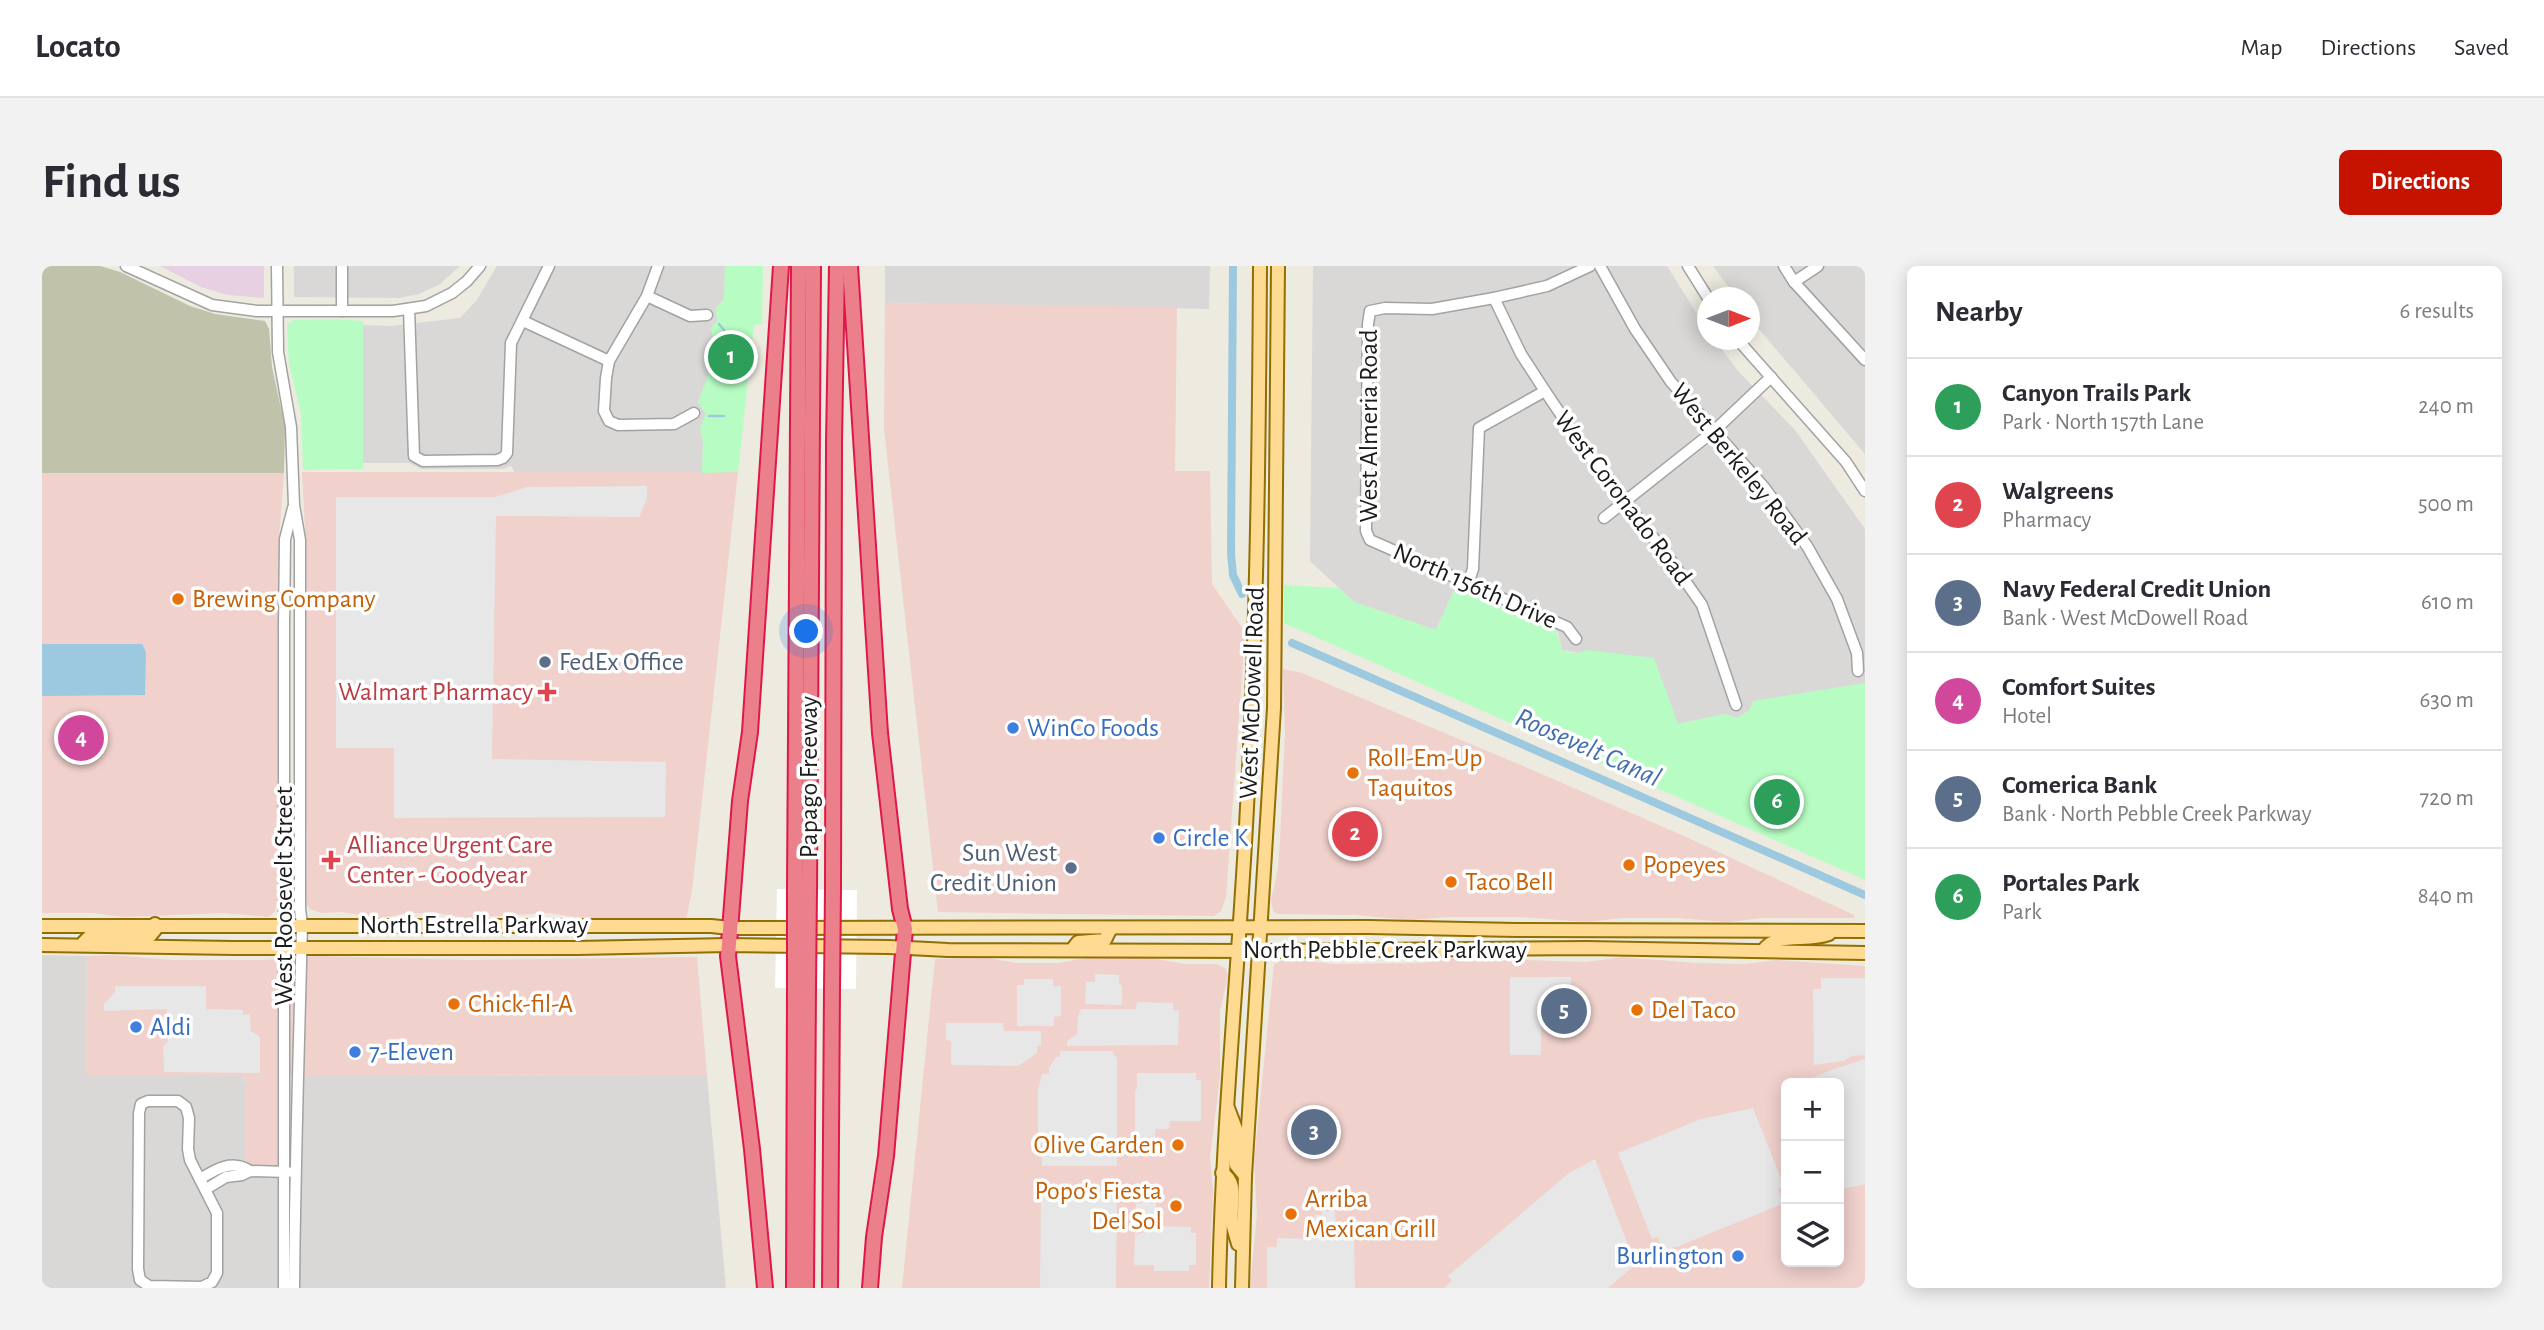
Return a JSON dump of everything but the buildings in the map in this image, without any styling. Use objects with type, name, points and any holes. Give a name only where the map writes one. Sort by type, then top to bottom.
[{"type":"highway","points":[[765,1288],[728,945],[740,801],[750,732],[781,266]]},
{"type":"highway","name":"Papago Freeway","points":[[794,1288],[802,890],[799,266]]},
{"type":"highway","points":[[802,890],[813,266]]},
{"type":"highway","name":"Papago Freeway","points":[[830,1288],[837,266]]},
{"type":"highway","points":[[850,266],[880,733],[905,929],[886,1156],[874,1237],[870,1288]]},
{"type":"highway","points":[[801,988],[806,1288]]},
{"type":"main road","name":"West McDowell Road","points":[[1219,1288],[1222,1173],[1252,709],[1259,462],[1260,266]]},
{"type":"main road","name":"West McDowell Road","points":[[1242,1288],[1245,1176],[1274,708],[1278,266]]},
{"type":"main road","points":[[1259,462],[1266,466],[1269,474],[1269,538],[1277,550]]},
{"type":"main road","points":[[1252,709],[1274,708]]},
{"type":"main road","name":"North Estrella Parkway","points":[[42,926],[283,924],[905,929]]},
{"type":"main road","points":[[80,946],[89,937],[150,936],[155,925]]},
{"type":"main road","points":[[493,925],[499,948]]},
{"type":"main road","name":"North Pebble Creek Parkway","points":[[905,929],[1261,927],[1865,930]]},
{"type":"main road","points":[[1072,950],[1078,942],[1105,940],[1111,928]]},
{"type":"main road","points":[[1763,951],[1769,943],[1776,940],[1816,939],[1836,931]]},
{"type":"main road","name":"North Estrella Parkway","points":[[42,945],[284,948],[728,945],[905,948]]},
{"type":"main road","name":"North Pebble Creek Parkway","points":[[905,948],[1237,951],[1574,948],[1865,953]]},
{"type":"main road","points":[[1226,1104],[1236,1129],[1236,1165],[1245,1176]]},
{"type":"main road","points":[[1222,1173],[1227,1175],[1232,1186],[1232,1221],[1242,1257]]},
{"type":"street","points":[[126,266],[191,298],[212,305],[246,311],[277,312],[409,309],[426,306],[444,298],[467,281],[480,266]]},
{"type":"street","name":"West Roosevelt Street","points":[[277,266],[278,352],[292,436],[294,505],[300,540],[302,948],[284,1288]]},
{"type":"street","points":[[342,266],[342,311]]},
{"type":"street","points":[[409,309],[414,456],[423,461],[497,460],[507,453],[511,343],[549,266]]},
{"type":"street","points":[[658,266],[647,296],[609,361],[604,411],[609,421],[618,425],[674,424],[694,413]]},
{"type":"street","points":[[1494,298],[1547,286],[1590,266]]},
{"type":"street","name":"West Berkeley Road","points":[[1600,266],[1651,355],[1671,382],[1764,487],[1807,546],[1837,599],[1857,653],[1858,671]]},
{"type":"street","points":[[1688,266],[1700,287]]},
{"type":"street","points":[[1784,266],[1794,282],[1865,360]]},
{"type":"street","points":[[1794,282],[1818,266]]},
{"type":"street","points":[[647,296],[690,316],[706,316]]},
{"type":"street","name":"West Almeria Road","points":[[1370,540],[1366,531],[1366,517],[1370,311],[1385,308],[1432,309],[1494,298]]},
{"type":"street","name":"West Coronado Road","points":[[1494,298],[1521,354],[1545,391],[1702,605],[1736,705]]},
{"type":"street","points":[[523,321],[609,361]]},
{"type":"street","points":[[1747,350],[1846,462],[1865,491]]},
{"type":"street","points":[[1604,518],[1715,430],[1771,377]]},
{"type":"street","points":[[1468,583],[1473,569],[1479,428],[1545,391]]},
{"type":"street","name":"West Roosevelt Street","points":[[294,505],[285,539],[283,924],[294,1288]]},
{"type":"street","name":"North 156th Drive","points":[[1370,540],[1567,627],[1576,639]]},
{"type":"street","points":[[148,1101],[183,1103],[189,1118],[190,1160],[206,1189],[217,1213],[217,1273],[212,1282],[202,1286],[149,1286],[143,1283],[138,1269],[141,1104],[148,1101]]},
{"type":"street","points":[[200,1179],[222,1172],[242,1175],[250,1171],[289,1172]]},
{"type":"street","points":[[206,1189],[222,1172]]},
{"type":"shaded area","points":[[42,266],[100,266],[120,272],[190,306],[215,314],[265,321],[269,329],[272,367],[285,427],[284,473],[42,473]]},
{"type":"shaded area","points":[[160,266],[264,266],[264,298],[228,295],[201,287]]},
{"type":"shaded area","points":[[294,266],[460,266],[440,284],[419,294],[399,298],[294,297]]},
{"type":"shaded area","points":[[497,266],[725,266],[724,300],[716,308],[717,321],[712,328],[715,343],[707,382],[698,401],[706,414],[700,428],[703,441],[702,473],[515,473],[511,466],[502,469],[421,469],[409,463],[363,463],[363,325],[391,326],[460,318],[476,301]]},
{"type":"shaded area","points":[[885,266],[1210,266],[1209,309],[885,303]]},
{"type":"shaded area","points":[[1313,266],[1667,266],[1697,314],[1697,350],[1722,350],[1738,371],[1795,430],[1865,529],[1865,683],[1749,711],[1736,718],[1726,714],[1678,724],[1579,653],[1562,650],[1558,632],[1457,584],[1436,630],[1354,602],[1310,561]]},
{"type":"shaded area","points":[[1713,266],[1865,266],[1865,454],[1760,330],[1760,287],[1729,287]]},
{"type":"shaded area","points":[[885,303],[1177,307],[1175,471],[1210,471],[1212,584],[1245,632],[1226,897],[1221,911],[1214,916],[938,912],[884,429]]},
{"type":"shaded area","points":[[302,472],[738,472],[692,891],[686,920],[587,919],[549,913],[466,918],[438,913],[408,913],[380,918],[341,912],[321,913],[310,909],[306,903],[307,832],[304,811],[305,527]]},
{"type":"shaded area","points":[[42,473],[284,473],[279,537],[277,902],[275,911],[269,917],[223,913],[123,917],[94,913],[42,913]]},
{"type":"shaded area","points":[[647,486],[647,499],[639,517],[496,516],[492,759],[666,762],[665,817],[394,818],[394,748],[336,748],[336,497],[495,497],[527,487]]},
{"type":"shaded area","points":[[1283,669],[1302,673],[1684,836],[1854,915],[1854,918],[1761,918],[1728,922],[1678,918],[1621,918],[1587,922],[1519,917],[1411,920],[1356,915],[1278,914],[1273,911],[1271,900],[1278,869],[1280,840],[1285,733]]},
{"type":"shaded area","points":[[42,955],[87,956],[86,1074],[243,1076],[280,1171],[280,1288],[42,1288]]},
{"type":"shaded area","points":[[111,955],[172,960],[266,960],[318,956],[466,960],[697,957],[707,1076],[279,1075],[280,1171],[245,1171],[246,1082],[243,1076],[86,1075],[87,956]]},
{"type":"shaded area","points":[[983,957],[1016,963],[1059,963],[1086,958],[1152,958],[1184,964],[1217,964],[1225,968],[1228,976],[1220,1011],[1220,1076],[1210,1158],[1213,1190],[1209,1288],[902,1288],[935,959]]},
{"type":"shaded area","points":[[1622,957],[1745,964],[1776,960],[1865,966],[1865,1288],[1250,1288],[1257,1214],[1254,1161],[1274,964],[1286,959],[1334,964],[1422,963],[1455,958],[1586,962]]},
{"type":"shaded area","points":[[1095,974],[1119,975],[1122,1005],[1085,1004],[1086,982],[1095,982]]},
{"type":"shaded area","points":[[1510,977],[1571,977],[1571,992],[1548,993],[1548,1020],[1541,1020],[1541,1055],[1510,1055]]},
{"type":"shaded area","points":[[1821,978],[1865,978],[1865,1055],[1814,1065],[1813,989],[1821,989]]},
{"type":"shaded area","points":[[1024,979],[1053,979],[1053,986],[1061,986],[1061,1016],[1054,1017],[1054,1026],[1017,1026],[1017,985],[1024,985]]},
{"type":"shaded area","points":[[115,986],[206,986],[206,1009],[243,1010],[243,1015],[250,1014],[251,1031],[260,1037],[260,1073],[164,1072],[163,1046],[168,1041],[167,1009],[104,1011],[104,1004],[115,992]]},
{"type":"shaded area","points":[[1137,1002],[1173,1003],[1173,1010],[1179,1010],[1178,1045],[1067,1046],[1067,1041],[1077,1034],[1081,1009],[1136,1009]]},
{"type":"shaded area","points":[[946,1023],[1003,1023],[1004,1031],[1041,1031],[1041,1046],[1037,1046],[1037,1053],[1018,1066],[951,1065],[951,1041],[946,1040]]},
{"type":"shaded area","points":[[1060,1051],[1113,1051],[1117,1057],[1117,1166],[1042,1166],[1042,1145],[1038,1145],[1038,1090],[1042,1074],[1049,1074],[1049,1068],[1056,1057],[1060,1057]]},
{"type":"shaded area","points":[[1865,1059],[1865,1184],[1844,1189],[1844,1078],[1813,1078]]},
{"type":"shaded area","points":[[1137,1073],[1196,1073],[1196,1080],[1201,1080],[1201,1121],[1170,1121],[1169,1129],[1155,1129],[1155,1151],[1135,1151]]},
{"type":"shaded area","points":[[303,1075],[707,1076],[726,1288],[299,1288],[300,1103]]},
{"type":"shaded area","points":[[1753,1108],[1781,1178],[1781,1188],[1778,1189],[1781,1204],[1679,1246],[1662,1250],[1658,1237],[1652,1239],[1618,1153],[1701,1119]]},
{"type":"shaded area","points":[[1595,1159],[1630,1250],[1623,1253],[1636,1264],[1608,1288],[1444,1288],[1452,1281],[1448,1276],[1569,1173]]},
{"type":"shaded area","points":[[1041,1190],[1117,1190],[1116,1288],[1040,1288]]},
{"type":"shaded area","points":[[1143,1198],[1156,1198],[1157,1226],[1191,1227],[1191,1233],[1196,1233],[1196,1265],[1189,1265],[1189,1271],[1154,1271],[1154,1265],[1134,1265],[1135,1234],[1143,1233],[1143,1225],[1136,1225],[1136,1204],[1142,1203]]},
{"type":"shaded area","points":[[1322,1211],[1335,1211],[1336,1232],[1340,1232],[1343,1222],[1349,1224],[1353,1216],[1363,1225],[1354,1236],[1355,1288],[1267,1288],[1267,1247],[1277,1247],[1277,1238],[1313,1239],[1314,1215],[1321,1215]]},
{"type":"green space","points":[[725,266],[763,266],[762,324],[754,325],[738,472],[702,473],[703,441],[700,428],[706,414],[698,402],[710,366],[713,347],[711,328],[717,321],[716,308],[724,299]]},
{"type":"green space","points":[[294,320],[363,321],[363,469],[303,470],[301,414],[289,364],[287,324]]},
{"type":"green space","points":[[1457,584],[1555,626],[1562,650],[1574,653],[1587,650],[1654,658],[1678,724],[1726,714],[1736,718],[1749,711],[1753,701],[1865,683],[1865,880],[1284,623],[1284,585],[1339,588],[1354,602],[1436,630]]},
{"type":"water","points":[[42,644],[142,644],[146,652],[145,695],[42,696]]},
{"type":"pier","points":[[777,889],[857,890],[856,989],[775,988]]},
{"type":"waterway","name":"Roosevelt Canal","points":[[1233,266],[1231,553],[1233,575],[1242,594]]},
{"type":"waterway","points":[[719,324],[728,335]]},
{"type":"waterway","points":[[709,416],[724,416]]},
{"type":"waterway","name":"Roosevelt Canal","points":[[1292,643],[1865,895]]},
{"type":"place","name":"Canyon Trails Park","points":[[731,357]]},
{"type":"place","name":"Brewing Company","points":[[178,599]]},
{"type":"place","name":"FedEx Office","points":[[545,662]]},
{"type":"place","name":"Walmart Pharmacy","points":[[547,692]]},
{"type":"place","name":"WinCo Foods","points":[[1013,728]]},
{"type":"place","name":"Comfort Suites","points":[[81,738]]},
{"type":"place","name":"Roll-Em-Up Taquitos","points":[[1353,773]]},
{"type":"place","name":"Portales Park","points":[[1777,802]]},
{"type":"place","name":"Walgreens","points":[[1355,834]]},
{"type":"place","name":"Circle K","points":[[1159,838]]},
{"type":"place","name":"Alliance Urgent Care Center - Goodyear","points":[[331,860]]},
{"type":"place","name":"Popeyes","points":[[1629,865]]},
{"type":"place","name":"Sun West Credit Union","points":[[1071,868]]},
{"type":"place","name":"Taco Bell","points":[[1451,882]]},
{"type":"place","name":"Chick-fil-A","points":[[454,1004]]},
{"type":"place","name":"Del Taco","points":[[1637,1010]]},
{"type":"place","name":"Comerica Bank","points":[[1564,1011]]},
{"type":"place","name":"Aldi","points":[[136,1027]]},
{"type":"place","name":"7-Eleven","points":[[355,1052]]},
{"type":"place","name":"Navy Federal Credit Union","points":[[1314,1132]]},
{"type":"place","name":"Olive Garden","points":[[1178,1145]]},
{"type":"place","name":"Popo's Fiesta Del Sol","points":[[1176,1206]]},
{"type":"place","name":"Arriba Mexican Grill","points":[[1291,1214]]},
{"type":"place","name":"Burlington","points":[[1738,1256]]}]
